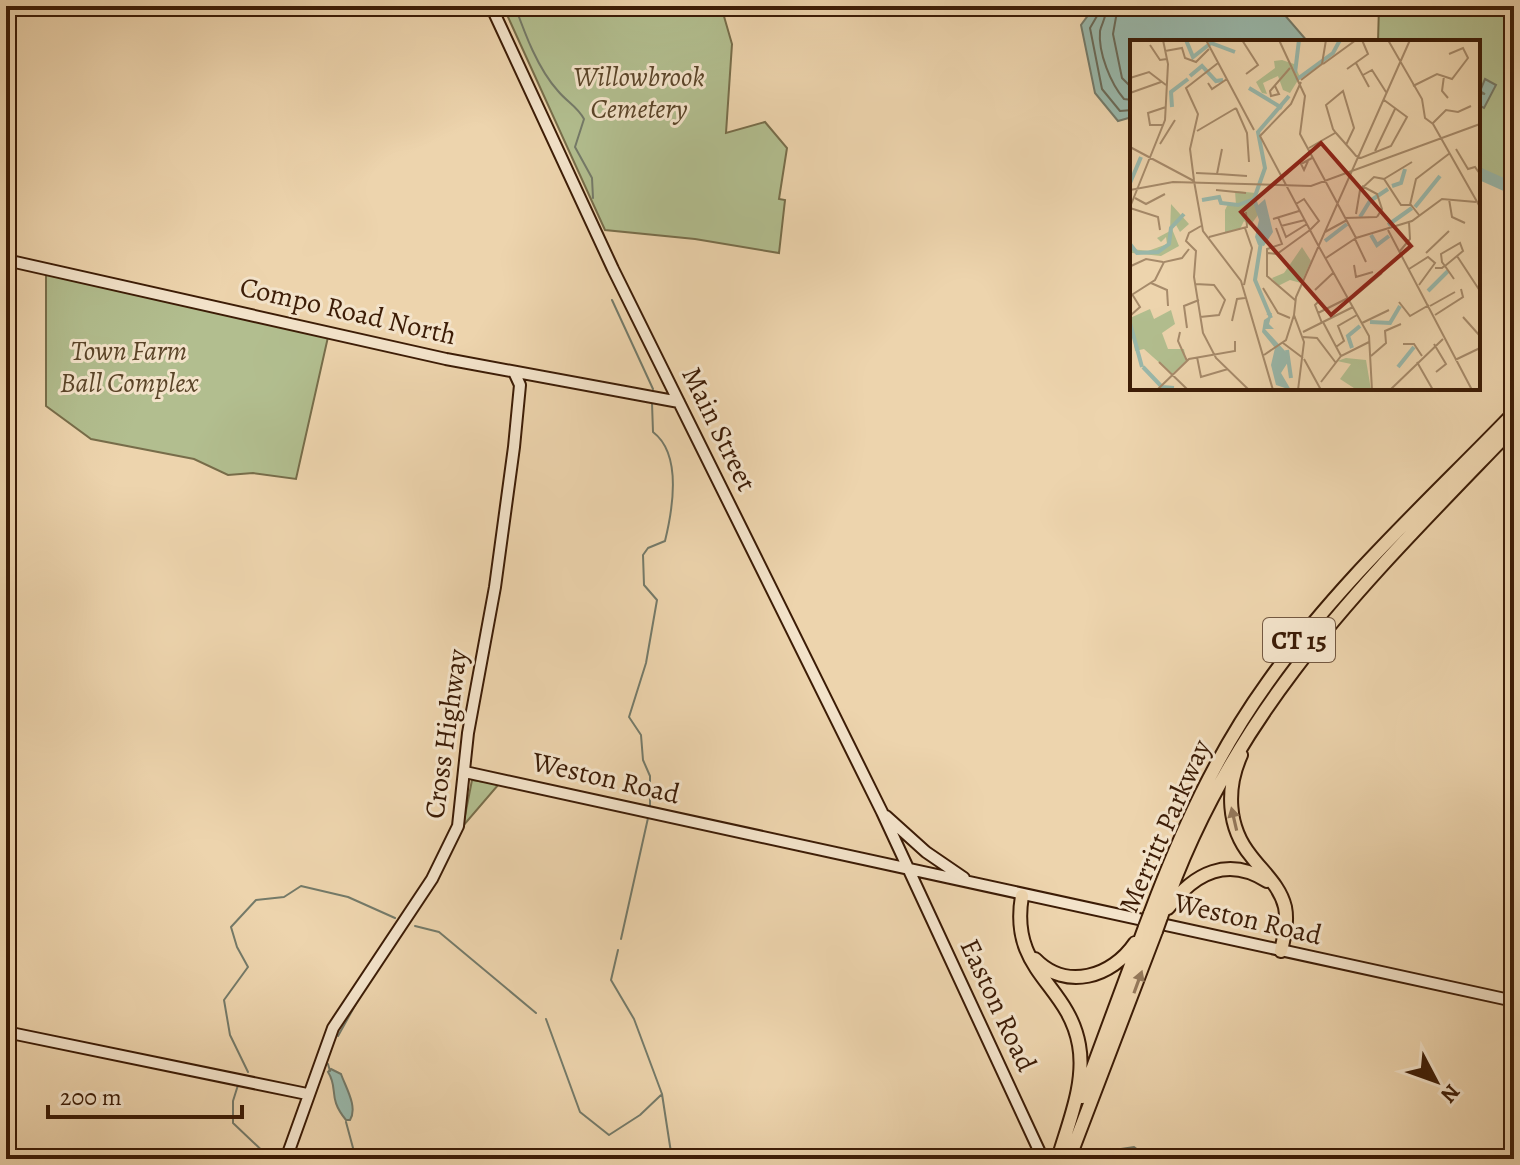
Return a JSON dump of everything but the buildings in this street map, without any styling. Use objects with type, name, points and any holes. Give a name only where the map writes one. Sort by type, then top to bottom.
[{"type":"highway","name":"Merritt Parkway","points":[[1058,1159],[1151,929],[1197,799],[1268,681],[1328,605],[1514,413]]},
{"type":"highway","name":"Merritt Parkway","points":[[1156,916],[1214,790],[1287,676],[1373,574],[1514,427]]},
{"type":"highway","points":[[1281,951],[1286,915],[1274,885],[1248,852],[1236,830],[1231,786],[1243,751],[1287,676]]},
{"type":"highway","points":[[1156,916],[1188,885],[1215,870],[1248,870],[1274,885]]},
{"type":"highway","points":[[1022,896],[1019,921],[1022,942],[1031,962],[1066,1013],[1079,1043],[1079,1080],[1058,1159]]},
{"type":"highway","name":"Merritt Parkway","points":[[1069,1159],[1151,929]]},
{"type":"highway","points":[[1022,942],[1048,970],[1078,978],[1097,974],[1118,962],[1151,929]]},
{"type":"main road","name":"Main Street","points":[[491,6],[613,269],[909,871]]},
{"type":"main road","name":"Compo Road North","points":[[6,260],[514,372],[679,402]]},
{"type":"main road","name":"Cross Highway","points":[[286,1159],[307,1094],[340,1017],[449,849],[461,815],[514,447],[520,385],[514,372]]},
{"type":"main road","name":"Weston Road","points":[[465,772],[1514,1001]]},
{"type":"main road","name":"Weston Road","points":[[882,812],[926,852],[971,882]]},
{"type":"main road","name":"Easton Road","points":[[909,871],[1043,1159]]},
{"type":"main road","points":[[6,1032],[307,1094]]},
{"type":"green space","name":"Willowbrook Cemetery","points":[[503,6],[721,6],[732,44],[726,133],[765,122],[787,148],[779,199],[785,200],[779,253],[695,239],[605,230]]},
{"type":"green space","points":[[1379,6],[1514,6],[1514,192],[1480,168],[1480,40],[1378,40]]},
{"type":"green space","name":"Town Farm Ball Complex","points":[[46,271],[328,337],[296,479],[253,473],[228,475],[194,459],[91,439],[46,406]]},
{"type":"green space","points":[[472,780],[499,784],[463,826]]},
{"type":"water","points":[[1088,6],[1277,6],[1306,40],[1130,40],[1130,118],[1118,121],[1095,93],[1081,25],[1089,14]]},
{"type":"water","points":[[1485,79],[1496,85],[1484,108],[1480,106],[1480,93],[1485,94],[1480,91]]},
{"type":"water","points":[[331,1069],[341,1074],[348,1091],[353,1109],[350,1120],[346,1120],[337,1105],[328,1072]]},
{"type":"water","points":[[1134,1147],[1150,1159],[1094,1159],[1101,1152]]},
{"type":"waterway","points":[[515,6],[544,72],[584,119],[575,147],[592,178],[593,198]]},
{"type":"waterway","points":[[1480,174],[1514,189]]},
{"type":"waterway","points":[[612,300],[653,389]]},
{"type":"waterway","points":[[650,807],[650,776],[643,760],[641,735],[629,717],[646,663],[657,600],[644,585],[643,555],[648,548],[665,541],[671,513],[672,467],[662,442],[653,432],[652,403]]},
{"type":"waterway","points":[[621,939],[648,818]]},
{"type":"waterway","points":[[248,1072],[230,1035],[224,1000],[248,967],[231,927],[256,900],[284,897],[301,886],[348,897],[395,918]]},
{"type":"waterway","points":[[415,926],[439,932],[536,1013]]},
{"type":"waterway","points":[[618,950],[611,980],[634,1019],[662,1094],[672,1159]]},
{"type":"waterway","points":[[338,1036],[362,993]]},
{"type":"waterway","points":[[546,1019],[580,1112],[609,1135],[640,1115],[661,1095]]},
{"type":"waterway","points":[[328,1064],[330,1071]]},
{"type":"waterway","points":[[238,1085],[233,1101],[233,1123],[271,1159]]},
{"type":"waterway","points":[[346,1122],[356,1159]]},
{"type":"waterway","points":[[84,1156],[87,1159]]}]
